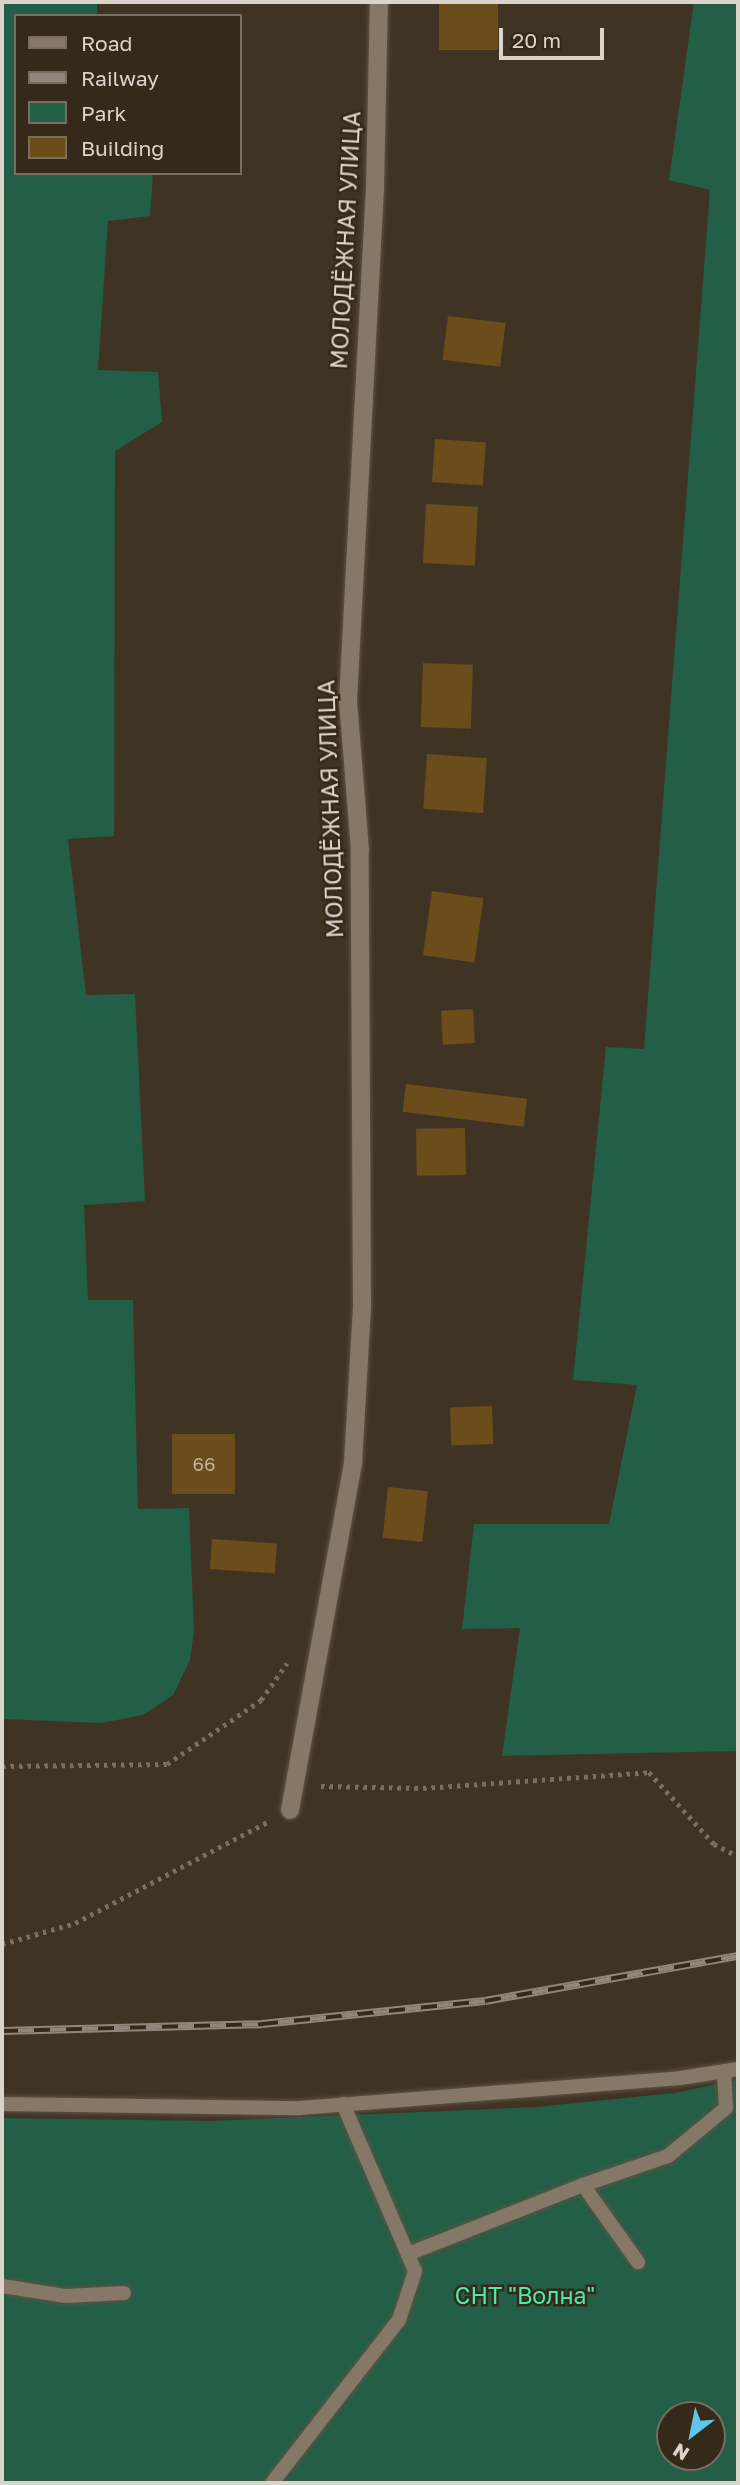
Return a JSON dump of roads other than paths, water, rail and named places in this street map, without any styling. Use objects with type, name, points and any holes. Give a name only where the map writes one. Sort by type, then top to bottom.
[{"type":"street","name":"МОЛОДЁЖНАЯ УЛИЦА","points":[[290,1810],[353,1463],[362,1307],[360,850],[348,701],[375,188],[379,2]]},
{"type":"lane","points":[[2,2104],[69,2108],[343,2105],[731,2070],[726,2108],[668,2156],[583,2185],[408,2254]]},
{"type":"lane","points":[[272,2483],[398,2320],[415,2271],[343,2105]]},
{"type":"lane","points":[[583,2185],[638,2262]]},
{"type":"lane","points":[[2,2286],[66,2296],[124,2293]]},
{"type":"railway","points":[[2,2031],[262,2024],[485,2001],[738,1956]]},
{"type":"park label","name":"СНТ \"Волна\"","points":[[525,2295]]}]
